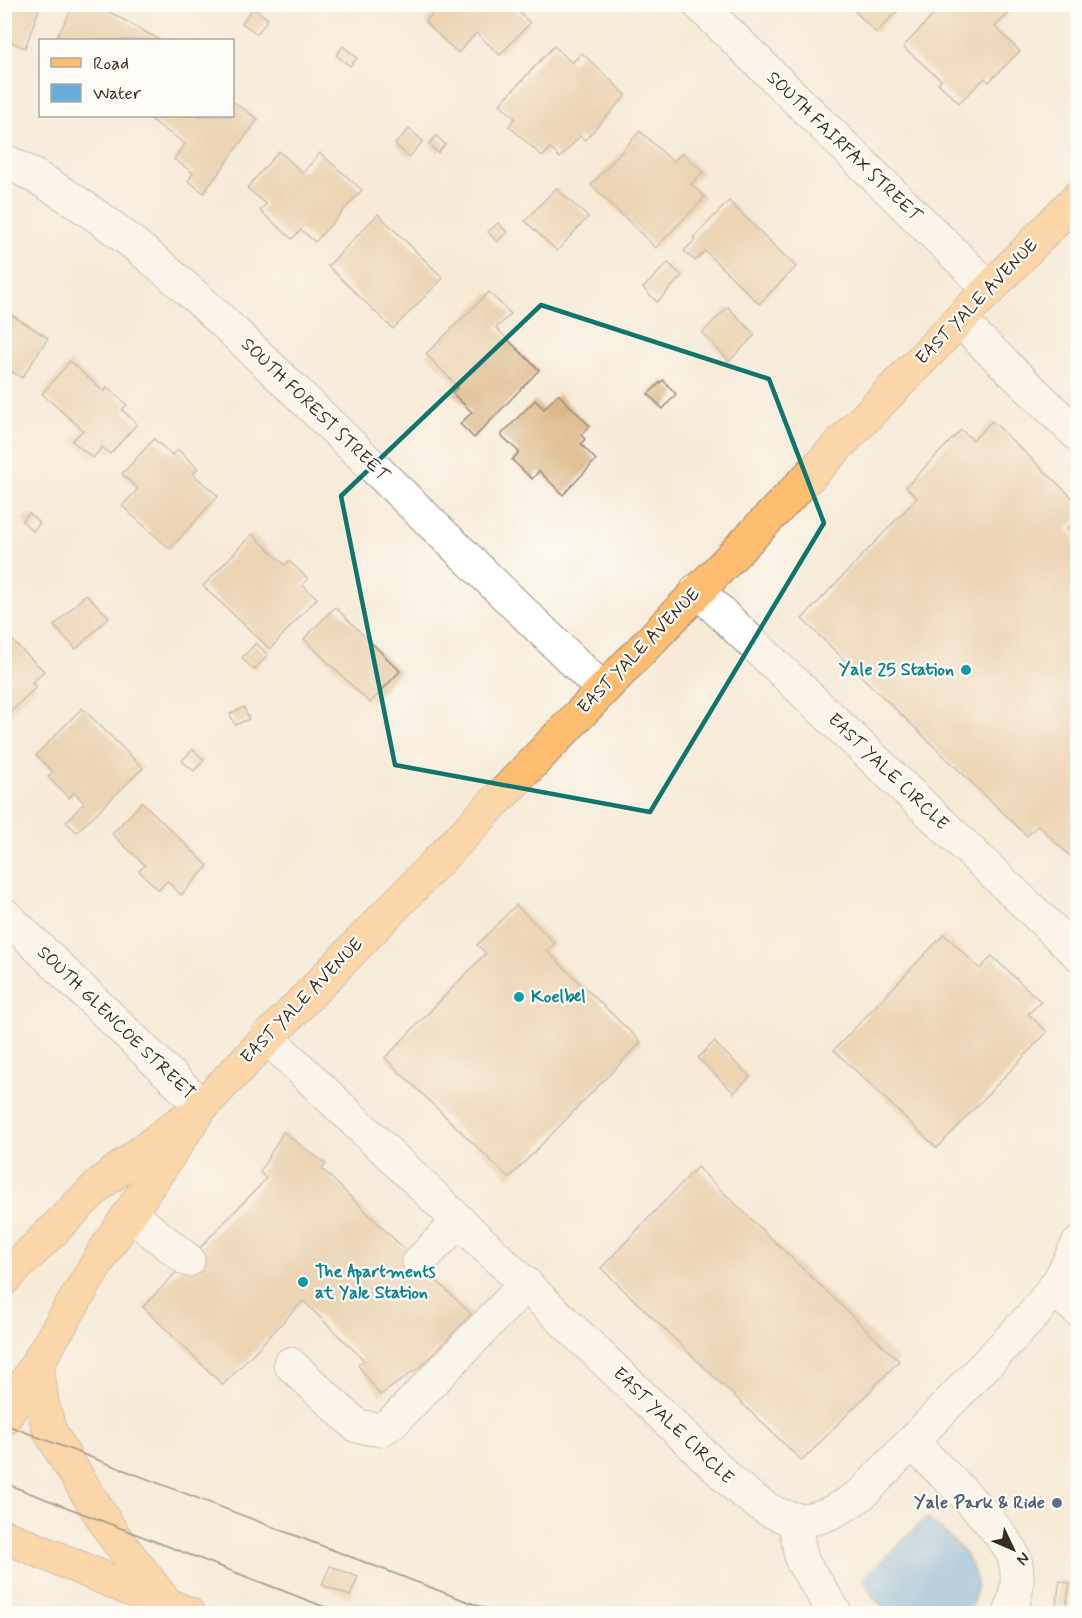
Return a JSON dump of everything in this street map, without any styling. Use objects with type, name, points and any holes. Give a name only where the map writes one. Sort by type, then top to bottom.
[{"type":"main road","name":"EAST YALE AVENUE","points":[[4,1279],[100,1184],[202,1106],[1077,197]]},
{"type":"main road","name":"EAST YALE AVENUE","points":[[4,1419],[105,1250],[202,1106]]},
{"type":"main road","points":[[38,1364],[42,1402],[49,1429],[59,1447],[97,1512],[178,1609]]},
{"type":"main road","points":[[4,1536],[178,1609]]},
{"type":"street","name":"SOUTH FAIRFAX STREET","points":[[699,4],[990,289]]},
{"type":"street","name":"SOUTH FOREST STREET","points":[[4,160],[48,185],[114,229],[188,291],[602,689]]},
{"type":"street","points":[[960,321],[1077,435]]},
{"type":"street","name":"EAST YALE CIRCLE","points":[[697,590],[1072,938]]},
{"type":"street","name":"SOUTH GLENCOE STREET","points":[[4,914],[202,1106]]},
{"type":"street","name":"EAST YALE CIRCLE","points":[[267,1037],[737,1487],[775,1514],[794,1519],[820,1518],[846,1505],[874,1482],[1011,1339],[1053,1289],[1068,1265],[1077,1244]]},
{"type":"street","points":[[130,1214],[188,1260]]},
{"type":"street","points":[[419,1263],[459,1221]]},
{"type":"street","points":[[290,1364],[357,1426],[381,1430],[396,1420],[526,1284]]},
{"type":"street","points":[[1053,1289],[1077,1310]]},
{"type":"street","points":[[912,1443],[1008,1545],[1017,1574],[1018,1587],[1010,1614]]},
{"type":"street","points":[[794,1519],[802,1561],[836,1614]]},
{"type":"highlighted area","points":[[541,305],[769,379],[824,523],[650,812],[395,765],[341,496]]},
{"type":"water","points":[[926,1518],[959,1547],[974,1572],[976,1585],[974,1599],[967,1613],[888,1613],[872,1595],[864,1578]]},
{"type":"building","points":[[4,4],[41,4],[25,48],[4,39]]},
{"type":"building","points":[[75,4],[95,4],[158,39],[56,39]]},
{"type":"building","points":[[442,4],[519,4],[515,9],[530,23],[500,55],[476,33],[458,53],[425,22]]},
{"type":"building","points":[[855,4],[904,4],[876,33],[852,8]]},
{"type":"building","points":[[944,4],[973,4],[977,8],[980,4],[1000,4],[1009,13],[995,27],[1020,51],[989,82],[985,78],[959,103],[938,83],[941,80],[903,47]]},
{"type":"building","points":[[253,8],[268,19],[257,34],[242,23]]},
{"type":"building","points":[[343,46],[357,58],[350,66],[336,55]]},
{"type":"building","points":[[554,46],[572,63],[582,53],[626,95],[585,140],[580,136],[560,158],[550,148],[543,157],[509,126],[515,118],[500,104]]},
{"type":"building","points":[[234,102],[258,119],[204,193],[188,181],[193,173],[174,159],[185,144],[147,117],[234,117]]},
{"type":"building","points":[[409,129],[423,141],[409,157],[395,144]]},
{"type":"building","points":[[640,131],[673,162],[682,153],[703,172],[691,184],[705,197],[656,248],[591,185]]},
{"type":"building","points":[[436,136],[445,144],[438,153],[429,144]]},
{"type":"building","points":[[279,151],[303,173],[320,153],[362,190],[315,242],[301,230],[292,239],[260,211],[266,204],[247,188]]},
{"type":"building","points":[[556,188],[588,217],[557,251],[525,221]]},
{"type":"building","points":[[729,201],[796,267],[759,304],[705,251],[695,261],[684,251],[695,240],[693,238]]},
{"type":"building","points":[[378,214],[443,278],[393,329],[328,266]]},
{"type":"building","points":[[498,223],[507,232],[497,242],[488,232]]},
{"type":"building","points":[[668,263],[682,276],[657,302],[643,288]]},
{"type":"building","points":[[489,292],[511,314],[496,328],[539,370],[474,438],[460,424],[472,412],[452,393],[458,387],[426,354]]},
{"type":"building","points":[[728,307],[755,335],[729,361],[702,333]]},
{"type":"building","points":[[4,310],[48,338],[22,378],[4,367]]},
{"type":"building","points":[[70,361],[104,392],[107,387],[127,405],[122,410],[137,424],[110,454],[102,447],[93,458],[72,441],[83,430],[42,394]]},
{"type":"building","points":[[663,380],[676,394],[663,409],[648,394]]},
{"type":"building","points":[[558,394],[590,426],[581,435],[585,439],[581,444],[596,460],[563,495],[539,471],[532,479],[512,460],[519,452],[501,435],[535,400],[544,409]]},
{"type":"building","name":"Yale 25 Station","points":[[992,421],[1078,503],[1078,517],[1066,529],[1078,541],[1078,858],[1075,861],[1038,825],[1027,836],[802,619],[917,498],[906,487],[961,430],[973,440]]},
{"type":"building","points":[[154,439],[172,455],[178,450],[198,468],[193,474],[218,496],[170,549],[122,506],[138,489],[122,474]]},
{"type":"building","points":[[29,513],[40,523],[33,531],[22,521]]},
{"type":"building","points":[[252,534],[285,565],[289,561],[308,579],[302,585],[317,598],[270,649],[203,586]]},
{"type":"building","points":[[86,594],[109,617],[76,649],[54,626]]},
{"type":"building","points":[[335,607],[400,671],[370,703],[304,639]]},
{"type":"building","points":[[4,633],[44,671],[32,683],[36,687],[7,716],[4,714]]},
{"type":"building","points":[[256,643],[268,655],[254,670],[242,658]]},
{"type":"building","points":[[244,707],[249,719],[235,725],[230,714]]},
{"type":"building","points":[[82,708],[143,768],[77,832],[66,822],[84,803],[74,792],[69,798],[48,777],[53,772],[36,755]]},
{"type":"building","points":[[193,749],[204,760],[194,771],[182,761]]},
{"type":"building","points":[[142,802],[208,866],[181,895],[167,881],[159,890],[139,871],[145,865],[112,834]]},
{"type":"building","name":"Koelbel","points":[[516,905],[555,943],[547,951],[641,1042],[509,1178],[385,1058],[486,953],[477,945]]},
{"type":"building","points":[[944,934],[980,969],[992,956],[1041,1002],[1028,1014],[1047,1032],[937,1148],[834,1050]]},
{"type":"building","points":[[714,1042],[750,1077],[734,1093],[698,1058]]},
{"type":"building","name":"The Apartments at Yale Station","points":[[283,1132],[326,1164],[322,1169],[471,1314],[420,1367],[380,1395],[358,1365],[364,1360],[303,1301],[223,1385],[143,1307],[266,1179],[260,1172]]},
{"type":"building","points":[[697,1167],[899,1361],[802,1461],[601,1268]]},
{"type":"building","points":[[330,1566],[358,1577],[350,1596],[322,1585]]},
{"type":"building","points":[[1060,1581],[1070,1583],[1066,1607],[1056,1605]]},
{"type":"tram line","points":[[4,1424],[500,1614]]},
{"type":"tram line","points":[[4,1483],[343,1614]]},
{"type":"place","name":"Yale 25 Station","points":[[966,670]]},
{"type":"place","name":"Koelbel","points":[[519,997]]},
{"type":"place","name":"The Apartments at Yale Station","points":[[303,1282]]},
{"type":"place","name":"Yale Park & Ride","points":[[1057,1503]]}]
